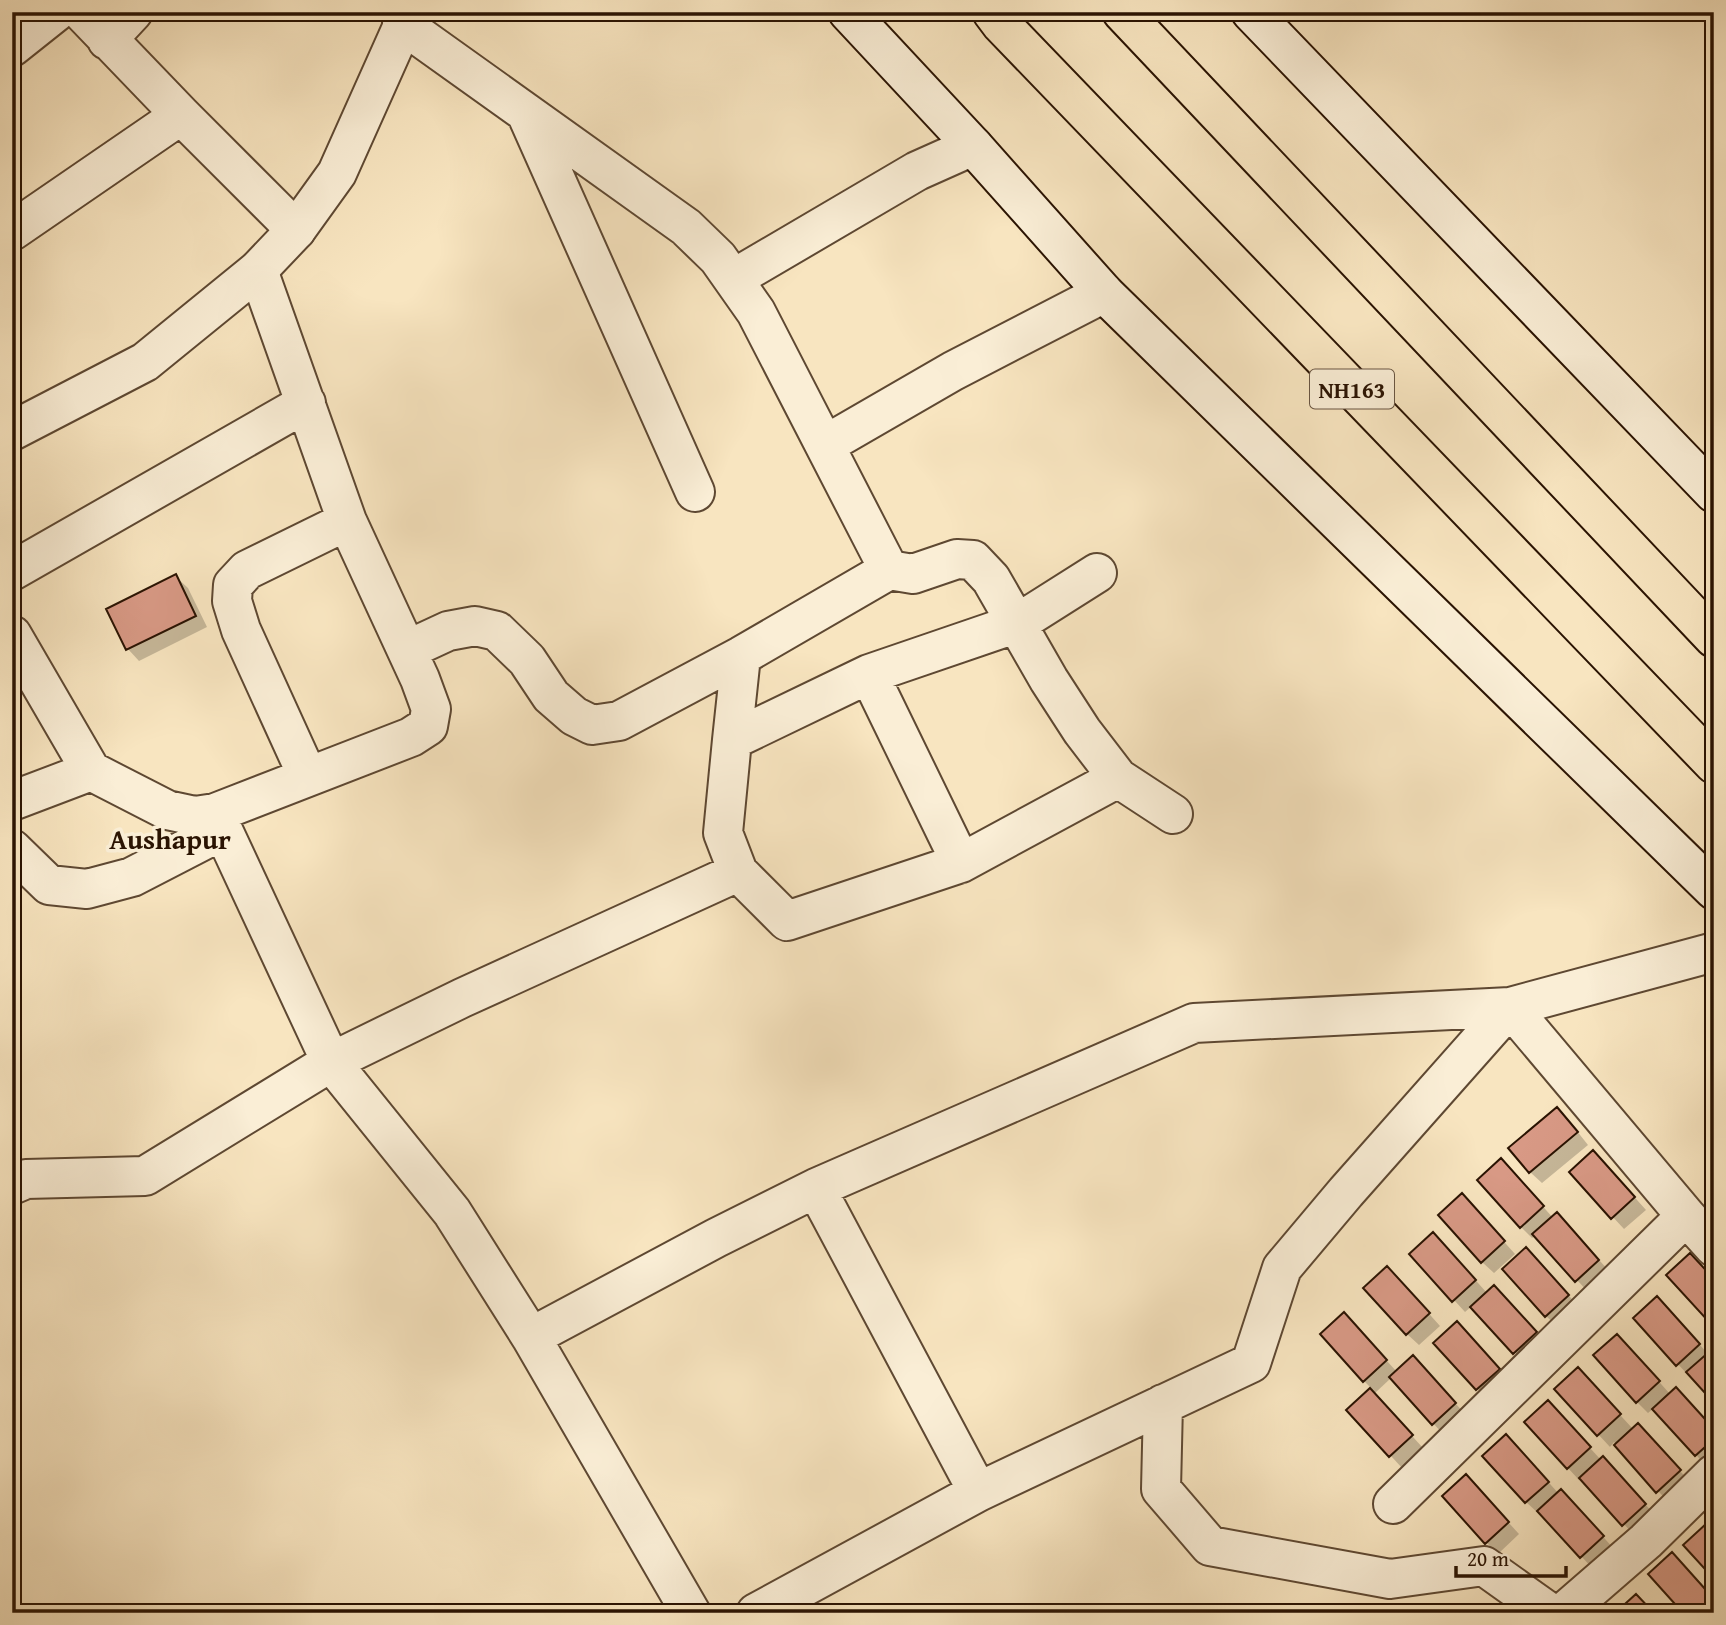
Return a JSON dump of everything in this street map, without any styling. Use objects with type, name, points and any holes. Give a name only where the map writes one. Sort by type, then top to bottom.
[{"type":"highway","name":"NH163","points":[[992,12],[1714,764]]},
{"type":"highway","points":[[1122,12],[1714,638]]},
{"type":"street","points":[[12,47],[56,12]]},
{"type":"street","points":[[82,12],[296,230]]},
{"type":"street","points":[[107,40],[133,12]]},
{"type":"street","points":[[848,12],[973,146],[1104,293],[1714,890]]},
{"type":"street","points":[[1251,12],[1714,493]]},
{"type":"street","points":[[12,430],[145,362],[258,270],[296,230],[337,173],[405,18],[526,113],[686,226],[718,258],[756,312],[889,570]]},
{"type":"street","points":[[526,113],[695,492]]},
{"type":"street","points":[[12,231],[181,115]]},
{"type":"street","points":[[733,279],[917,171],[973,146]]},
{"type":"street","points":[[12,849],[49,885],[87,889],[132,877],[219,822],[308,778],[411,737],[428,726],[431,709],[420,678],[347,522],[258,270]]},
{"type":"street","points":[[825,445],[953,371],[1104,293]]},
{"type":"street","points":[[12,571],[306,403]]},
{"type":"street","points":[[308,778],[241,630],[232,601],[233,585],[247,570],[347,522]]},
{"type":"street","points":[[407,650],[448,631],[475,626],[497,631],[527,660],[551,696],[574,716],[592,725],[619,721],[741,656],[889,570],[913,575],[957,559],[973,560],[991,579],[1049,680],[1082,731],[1118,778],[1173,814]]},
{"type":"street","points":[[732,740],[869,674],[1018,623],[1097,573]]},
{"type":"street","points":[[12,635],[91,771],[167,810],[219,822]]},
{"type":"street","points":[[741,656],[723,833],[738,872],[787,921],[961,863],[1118,778]]},
{"type":"street","points":[[869,674],[961,863]]},
{"type":"street","points":[[12,801],[91,771]]},
{"type":"street","points":[[219,822],[331,1062],[452,1212],[531,1337],[691,1613]]},
{"type":"street","points":[[12,1185],[26,1178],[145,1176],[331,1062],[462,998],[738,872]]},
{"type":"street","points":[[531,1337],[816,1188],[1194,1023],[1510,1007],[1714,952]]},
{"type":"street","points":[[1510,1007],[1714,1247]]},
{"type":"street","points":[[756,1613],[978,1492],[1251,1363],[1282,1268],[1510,1007]]},
{"type":"street","points":[[816,1188],[978,1492]]},
{"type":"street","points":[[1392,1504],[1686,1216]]},
{"type":"street","points":[[1163,1404],[1161,1489],[1210,1546],[1390,1579],[1484,1566],[1550,1613]]},
{"type":"street","points":[[1563,1613],[1646,1541],[1714,1474]]},
{"type":"building","points":[[176,574],[196,616],[126,650],[106,609]]},
{"type":"building","points":[[1557,1107],[1578,1132],[1529,1173],[1508,1148]]},
{"type":"building","points":[[1593,1150],[1635,1197],[1611,1219],[1569,1172]]},
{"type":"building","points":[[1501,1158],[1544,1206],[1520,1228],[1477,1180]]},
{"type":"building","points":[[1462,1193],[1505,1241],[1481,1263],[1438,1215]]},
{"type":"building","points":[[1557,1212],[1599,1260],[1575,1282],[1532,1234]]},
{"type":"building","points":[[1433,1232],[1476,1280],[1452,1302],[1409,1254]]},
{"type":"building","points":[[1526,1247],[1569,1295],[1545,1317],[1502,1269]]},
{"type":"building","points":[[1690,1253],[1714,1279],[1714,1318],[1709,1322],[1666,1275]]},
{"type":"building","points":[[1387,1266],[1430,1313],[1406,1335],[1363,1288]]},
{"type":"building","points":[[1494,1285],[1537,1332],[1513,1354],[1470,1307]]},
{"type":"building","points":[[1657,1296],[1700,1344],[1676,1366],[1633,1318]]},
{"type":"building","points":[[1344,1312],[1387,1360],[1363,1382],[1320,1334]]},
{"type":"building","points":[[1457,1321],[1500,1369],[1476,1390],[1433,1343]]},
{"type":"building","points":[[1617,1334],[1660,1381],[1636,1403],[1593,1355]]},
{"type":"building","points":[[1710,1351],[1714,1355],[1714,1403],[1686,1372]]},
{"type":"building","points":[[1413,1355],[1456,1403],[1432,1425],[1389,1377]]},
{"type":"building","points":[[1578,1367],[1621,1414],[1597,1436],[1554,1389]]},
{"type":"building","points":[[1676,1387],[1714,1429],[1714,1439],[1695,1456],[1652,1409]]},
{"type":"building","points":[[1370,1388],[1413,1435],[1389,1457],[1346,1410]]},
{"type":"building","points":[[1548,1400],[1591,1447],[1567,1469],[1524,1422]]},
{"type":"building","points":[[1638,1423],[1681,1470],[1656,1493],[1614,1445]]},
{"type":"building","points":[[1506,1434],[1549,1482],[1525,1503],[1482,1456]]},
{"type":"building","points":[[1603,1456],[1646,1504],[1622,1526],[1579,1478]]},
{"type":"building","points":[[1466,1474],[1509,1522],[1485,1544],[1442,1496]]},
{"type":"building","points":[[1561,1489],[1604,1536],[1580,1558],[1537,1511]]},
{"type":"building","points":[[1707,1523],[1714,1530],[1714,1579],[1683,1545]]},
{"type":"building","points":[[1672,1552],[1714,1599],[1701,1613],[1683,1613],[1648,1574]]},
{"type":"building","points":[[1636,1594],[1654,1613],[1615,1613]]},
{"type":"district","name":"Aushapur","points":[[170,838]]}]
